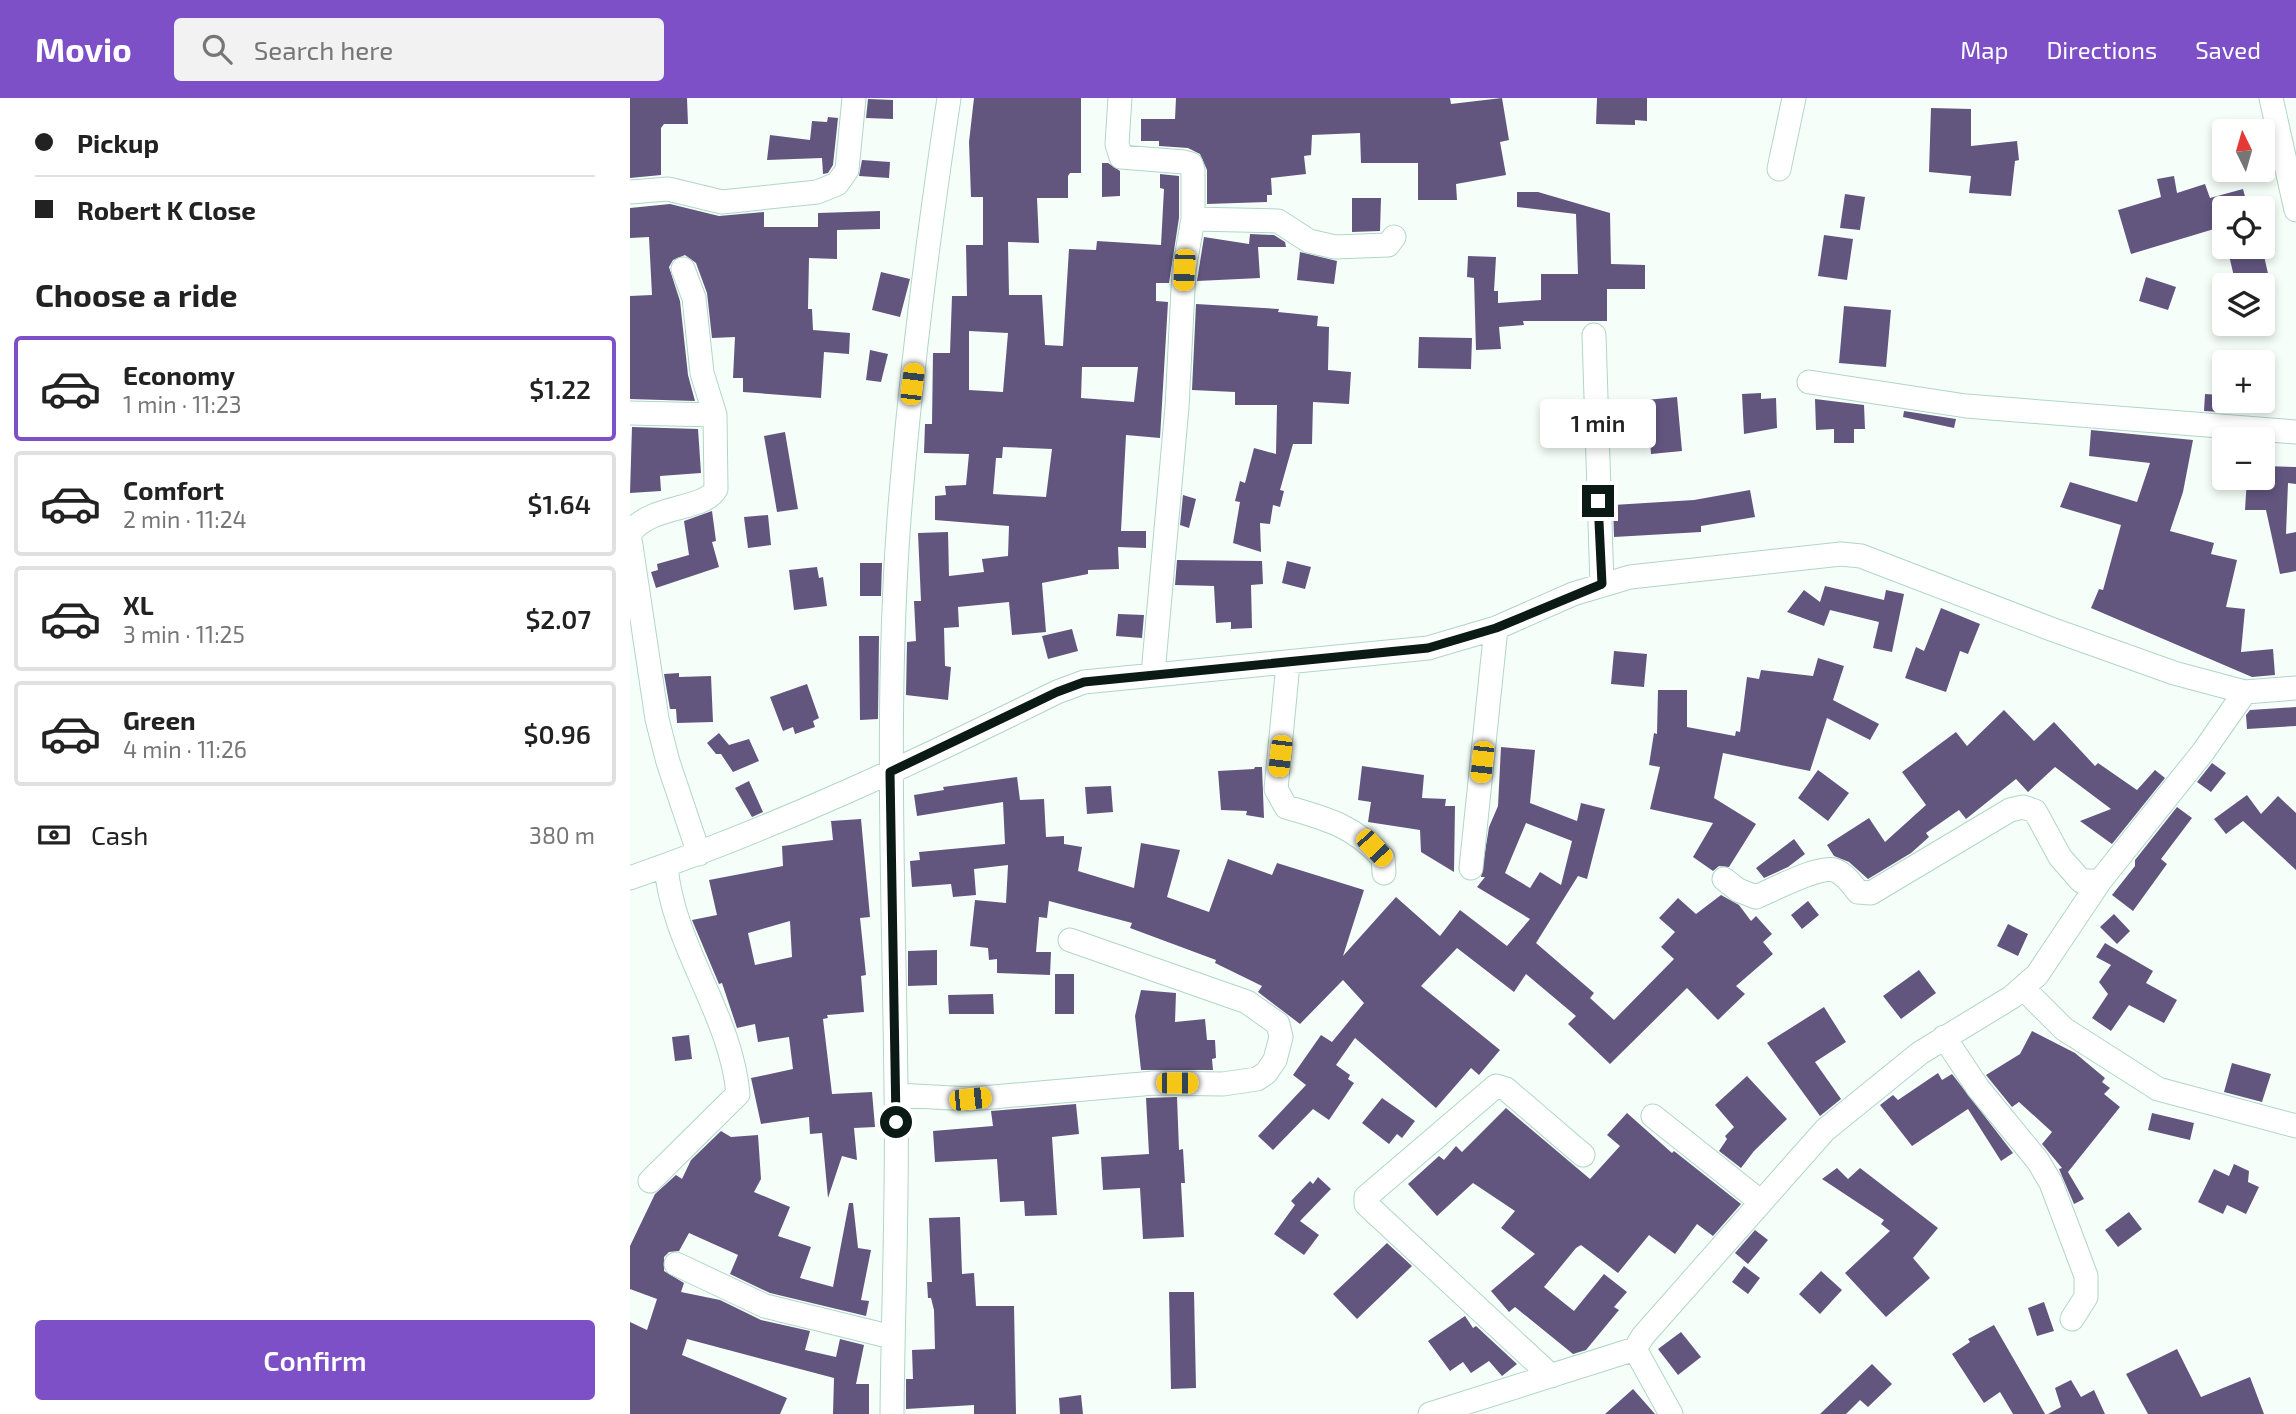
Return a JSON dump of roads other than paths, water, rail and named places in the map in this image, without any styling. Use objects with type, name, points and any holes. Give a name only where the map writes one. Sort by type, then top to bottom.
[{"type":"street","points":[[630,192],[668,189],[722,202],[817,192],[837,184],[848,170],[854,98]]},
{"type":"street","points":[[892,1414],[897,1095],[890,772],[899,520],[912,384],[949,98]]},
{"type":"street","points":[[1120,98],[1117,144],[1121,157],[1191,164],[1192,219],[1184,270],[1177,407],[1153,674]]},
{"type":"street","points":[[1779,169],[1794,98]]},
{"type":"street","points":[[2271,98],[2296,210]]},
{"type":"street","points":[[1192,219],[1278,221],[1309,241],[1335,247],[1388,245],[1394,237]]},
{"type":"street","points":[[630,533],[636,525],[652,516],[712,496],[716,489],[718,468],[715,415],[702,373],[694,298],[683,269]]},
{"type":"street","points":[[1594,335],[1602,584]]},
{"type":"street","points":[[1809,382],[1966,406],[2296,432]]},
{"type":"street","points":[[630,413],[715,415]]},
{"type":"street","points":[[630,539],[657,719],[668,762],[699,854]]},
{"type":"street","points":[[630,878],[699,854],[890,772],[1057,692],[1084,682],[1288,664],[1428,648],[1496,628],[1602,584],[1685,569],[1825,555],[1861,556],[2063,634],[2174,673],[2245,692],[2296,688]]},
{"type":"street","points":[[1471,868],[1496,628]]},
{"type":"street","points":[[1288,664],[1276,789],[1286,807],[1345,826],[1364,837],[1383,858],[1384,873]]},
{"type":"street","points":[[1430,1414],[1635,1349],[1643,1336],[1825,1130],[1920,1053],[2024,989],[2054,953],[2101,880],[2203,752],[2245,692]]},
{"type":"street","points":[[1724,879],[1738,890],[1756,897],[1815,873],[1834,870],[1849,880],[1858,892],[1871,893],[1997,816],[2023,807],[2035,811],[2060,857],[2081,881],[2101,880]]},
{"type":"street","points":[[650,1181],[738,1094],[732,1050],[696,970],[668,885],[666,866]]},
{"type":"street","points":[[897,1095],[970,1099],[1154,1083],[1223,1084],[1257,1079],[1266,1073],[1275,1060],[1281,1037],[1278,1024],[1247,1002],[1070,940]]},
{"type":"street","points":[[2024,989],[2064,1029],[2158,1089],[2296,1126]]},
{"type":"street","points":[[1944,1037],[1978,1088],[2038,1161],[2050,1183],[2086,1276],[2086,1297],[2073,1319]]},
{"type":"street","points":[[1551,1376],[1373,1211],[1366,1204],[1366,1197],[1496,1086],[1506,1089],[1583,1155]]},
{"type":"street","points":[[1653,1116],[1761,1202]]},
{"type":"street","points":[[676,1264],[765,1306],[892,1337]]},
{"type":"street","points":[[1635,1349],[1671,1414]]}]
